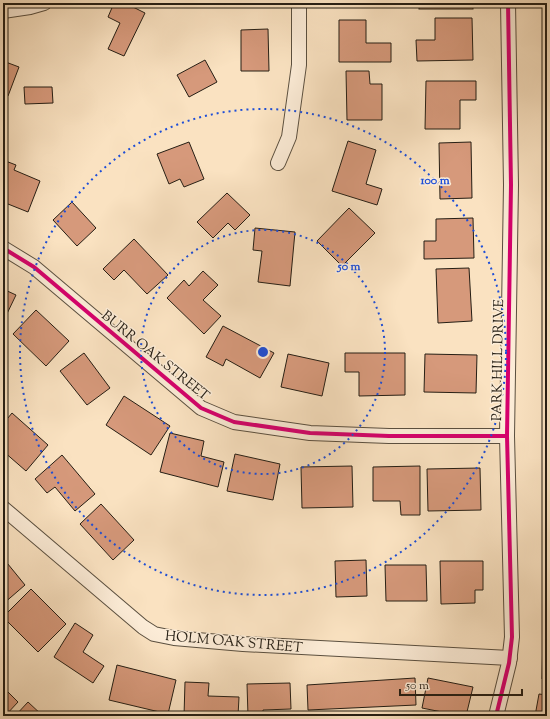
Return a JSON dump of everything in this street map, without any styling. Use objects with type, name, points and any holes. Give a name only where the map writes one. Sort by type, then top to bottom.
[{"type":"street","points":[[3,11],[30,7],[44,3]]},
{"type":"street","points":[[278,163],[289,137],[299,65],[299,3]]},
{"type":"street","name":"PARK HILL DRIVE","points":[[496,716],[510,658],[512,636],[507,436],[510,185],[508,3]]},
{"type":"street","name":"BURR OAK STREET","points":[[3,248],[34,267],[201,408],[234,422],[310,433],[389,436],[507,436]]},
{"type":"street","name":"HOLM OAK STREET","points":[[3,508],[143,627],[154,634],[174,638],[243,644],[510,658]]},
{"type":"building","points":[[114,3],[125,3],[145,13],[124,56],[108,49],[120,23],[108,17]]},
{"type":"building","points":[[419,3],[473,3],[473,9],[419,9]]},
{"type":"building","points":[[435,18],[472,18],[473,60],[417,61],[416,40],[435,40]]},
{"type":"building","points":[[339,20],[366,20],[366,43],[391,43],[391,62],[339,62]]},
{"type":"building","points":[[268,29],[269,71],[241,71],[241,30]]},
{"type":"building","points":[[547,49],[547,94],[546,94]]},
{"type":"building","points":[[205,60],[217,82],[189,97],[177,75]]},
{"type":"building","points":[[3,61],[19,67],[8,96],[3,94]]},
{"type":"building","points":[[346,71],[369,71],[370,84],[382,84],[382,120],[347,120]]},
{"type":"building","points":[[426,81],[476,81],[476,100],[460,100],[460,129],[425,129]]},
{"type":"building","points":[[24,87],[52,87],[53,103],[25,104]]},
{"type":"building","points":[[545,115],[547,115],[547,160],[546,160]]},
{"type":"building","points":[[348,141],[376,150],[366,184],[382,189],[377,205],[332,191]]},
{"type":"building","points":[[189,142],[204,179],[184,187],[180,179],[169,184],[157,154]]},
{"type":"building","points":[[471,142],[472,198],[440,199],[439,143]]},
{"type":"building","points":[[3,160],[16,165],[14,170],[40,181],[28,212],[3,202]]},
{"type":"building","points":[[227,193],[250,215],[235,230],[228,223],[213,238],[197,222]]},
{"type":"building","points":[[72,202],[96,228],[77,246],[53,220]]},
{"type":"building","points":[[349,208],[375,233],[342,266],[317,241]]},
{"type":"building","points":[[473,218],[474,258],[424,259],[424,241],[436,241],[436,219]]},
{"type":"building","points":[[255,228],[295,232],[290,286],[258,282],[262,251],[253,250]]},
{"type":"building","points":[[134,239],[168,275],[147,294],[124,270],[114,280],[103,269]]},
{"type":"building","points":[[469,268],[472,321],[438,323],[436,269]]},
{"type":"building","points":[[203,271],[218,285],[203,300],[221,316],[204,334],[167,298],[184,280],[189,286]]},
{"type":"building","points":[[3,289],[16,295],[3,322]]},
{"type":"building","points":[[36,310],[69,341],[46,366],[13,334]]},
{"type":"building","points":[[223,326],[274,353],[260,378],[226,359],[223,366],[206,357]]},
{"type":"building","points":[[84,353],[110,388],[87,405],[60,371]]},
{"type":"building","points":[[345,353],[405,353],[405,395],[359,396],[359,372],[345,372]]},
{"type":"building","points":[[288,354],[329,363],[322,396],[281,387]]},
{"type":"building","points":[[425,354],[477,355],[476,393],[424,392]]},
{"type":"building","points":[[124,396],[170,426],[151,455],[106,425]]},
{"type":"building","points":[[12,413],[48,445],[26,471],[3,451],[3,424]]},
{"type":"building","points":[[170,433],[204,441],[201,456],[224,462],[218,487],[160,472]]},
{"type":"building","points":[[235,454],[280,464],[273,500],[227,491]]},
{"type":"building","points":[[62,455],[95,494],[75,511],[55,487],[47,493],[35,479]]},
{"type":"building","points":[[352,466],[353,507],[302,508],[301,467]]},
{"type":"building","points":[[420,466],[420,515],[401,515],[400,501],[373,501],[373,467]]},
{"type":"building","points":[[480,468],[481,510],[428,511],[427,469]]},
{"type":"building","points":[[101,504],[134,540],[113,560],[80,524]]},
{"type":"building","points":[[3,558],[25,585],[3,604]]},
{"type":"building","points":[[366,560],[367,596],[336,597],[335,561]]},
{"type":"building","points":[[440,561],[483,561],[483,590],[475,590],[475,603],[441,604]]},
{"type":"building","points":[[385,565],[426,565],[427,601],[386,601]]},
{"type":"building","points":[[31,589],[66,624],[38,652],[3,617]]},
{"type":"building","points":[[75,623],[93,635],[83,652],[104,666],[93,683],[54,657]]},
{"type":"building","points":[[543,632],[547,632],[547,679],[542,679]]},
{"type":"building","points":[[117,665],[176,680],[168,714],[109,700]]},
{"type":"building","points":[[415,678],[416,705],[308,710],[307,685]]},
{"type":"building","points":[[428,678],[473,687],[466,716],[447,716],[447,713],[422,708]]},
{"type":"building","points":[[185,682],[209,683],[208,696],[239,697],[238,716],[184,716]]},
{"type":"building","points":[[290,683],[291,709],[263,710],[263,716],[248,716],[247,684]]},
{"type":"building","points":[[3,687],[18,702],[5,716],[3,716]]},
{"type":"building","points":[[539,694],[547,695],[547,716],[535,716]]},
{"type":"building","points":[[28,702],[43,716],[15,716]]},
{"type":"cycle path","points":[[496,716],[509,663],[512,637],[507,436],[511,185],[508,3]]},
{"type":"cycle path","points":[[3,248],[34,267],[201,408],[234,422],[310,433],[389,436],[507,436]]}]
